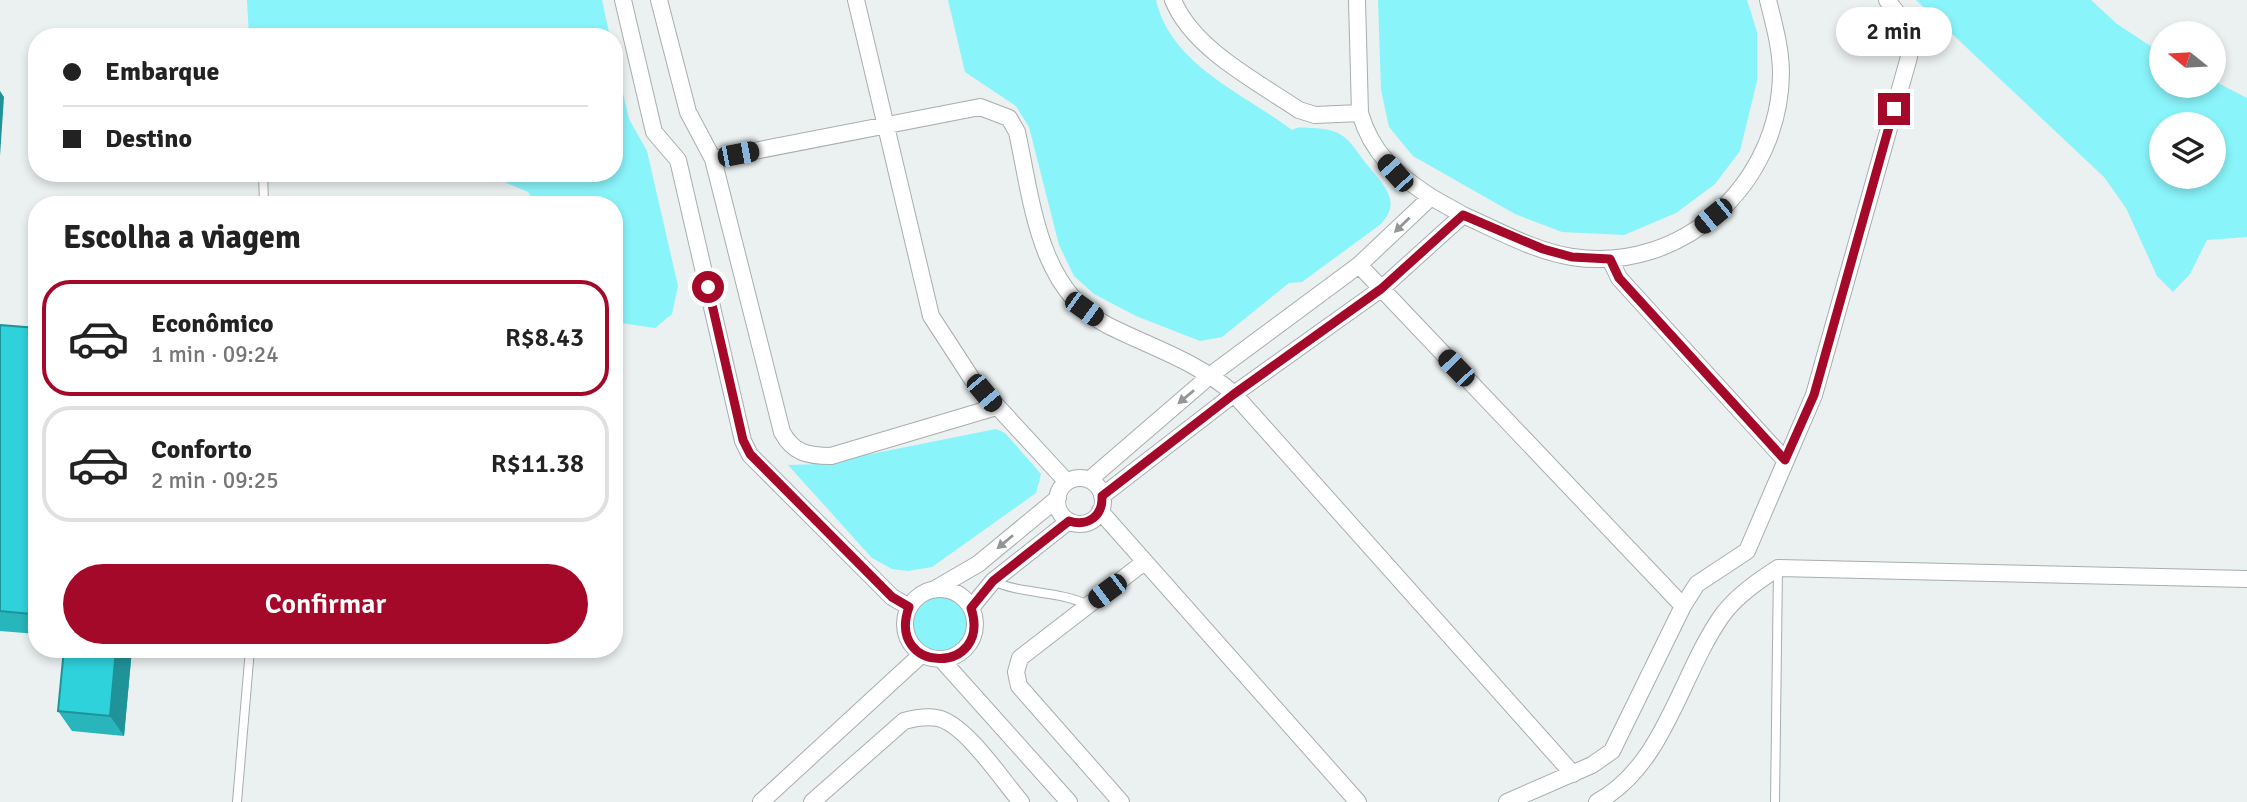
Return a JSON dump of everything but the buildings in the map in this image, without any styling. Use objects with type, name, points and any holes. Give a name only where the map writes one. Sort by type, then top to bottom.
[{"type":"street","points":[[622,0],[654,132],[678,160],[743,440],[750,454],[892,597],[909,607]]},
{"type":"street","points":[[659,0],[688,111],[713,159],[782,432],[788,444],[810,456],[831,456],[996,407]]},
{"type":"street","points":[[856,0],[931,317],[972,379],[1067,482]]},
{"type":"street","points":[[1172,0],[1179,15],[1211,52],[1299,110],[1315,115],[1360,113]]},
{"type":"street","points":[[1357,0],[1360,113],[1366,135],[1377,153],[1395,173],[1463,215],[1543,249],[1572,257],[1610,259],[1655,251],[1694,232],[1733,201],[1759,161],[1773,122],[1781,74],[1776,30],[1768,0]]},
{"type":"street","points":[[1507,802],[1592,765],[1612,751],[1683,606],[1705,576],[1747,551],[1814,395],[1909,57],[1912,38],[1908,27],[1887,0]]},
{"type":"street","points":[[713,159],[980,107],[1009,118],[1017,132],[1040,234],[1061,284],[1084,309],[1105,324],[1212,374],[1234,394],[1573,774]]},
{"type":"street","points":[[1089,480],[1212,374],[1359,265],[1431,197]]},
{"type":"street","points":[[971,608],[993,581],[1069,521],[1086,522],[1101,504],[1234,394],[1381,289],[1463,215]]},
{"type":"street","points":[[1610,259],[1619,278],[1785,460]]},
{"type":"street","points":[[1359,265],[1683,606]]},
{"type":"street","points":[[1069,802],[942,659],[922,654],[908,638],[905,617],[909,607],[925,592],[978,564],[1058,498],[1067,482],[1074,478],[1089,480],[1095,484],[1101,504],[1143,563],[1358,802]]},
{"type":"street","points":[[1058,498],[1060,511],[1069,521]]},
{"type":"street","points":[[1121,802],[1019,686],[1016,672],[1020,658],[1143,563]]},
{"type":"street","points":[[1597,802],[1629,780],[1647,754],[1721,615],[1778,568],[2247,579]]},
{"type":"street","points":[[935,589],[956,592],[971,608],[975,619],[971,642],[963,651],[942,659]]},
{"type":"street","points":[[761,802],[922,654]]},
{"type":"street","points":[[812,802],[904,720],[922,717],[939,718],[961,731],[1021,802]]},
{"type":"lane","points":[[1775,802],[1778,568]]},
{"type":"lane","points":[[993,581],[1009,588],[1076,599],[1089,605]]},
{"type":"lane","points":[[237,802],[249,658]]},
{"type":"shaded area","points":[[247,0],[602,0],[608,28],[249,28]]},
{"type":"shaded area","points":[[948,0],[1156,0],[1164,23],[1177,43],[1211,76],[1292,130],[1302,127],[1325,129],[1347,139],[1388,194],[1390,208],[1387,216],[1381,224],[1302,282],[1289,283],[1222,337],[1200,341],[1136,316],[1094,294],[1074,276],[1059,245],[1029,127],[1016,106],[965,72]]},
{"type":"shaded area","points":[[1378,0],[1747,0],[1757,32],[1757,81],[1740,151],[1715,184],[1676,213],[1624,235],[1562,232],[1515,214],[1413,156],[1389,127],[1381,90]]},
{"type":"shaded area","points":[[1916,0],[2091,0],[2117,24],[2149,45],[2149,98],[2226,98],[2226,87],[2247,98],[2247,237],[2207,240],[2190,274],[2173,292],[2157,276],[2126,208],[2104,177]]},
{"type":"shaded area","points":[[623,93],[629,119],[647,151],[678,286],[672,314],[655,328],[623,323],[623,196],[530,196],[528,192],[505,182],[623,182]]},
{"type":"shaded area","points":[[996,429],[1005,433],[1041,474],[1036,493],[932,567],[908,571],[892,569],[872,558],[788,465],[821,464]]},
{"type":"shaded area","points":[[940,596],[955,601],[963,609],[968,624],[963,639],[955,647],[940,652],[925,647],[917,639],[912,624],[917,609],[925,601]]},
{"type":"route","points":[[708,287],[743,440],[750,454],[892,597],[909,607],[905,628],[913,648],[931,658],[942,659],[953,657],[971,642],[975,631],[971,608],[993,581],[1069,521],[1078,523],[1094,518],[1100,512],[1102,496],[1234,394],[1381,289],[1463,215],[1543,249],[1572,257],[1610,259],[1619,278],[1785,460],[1814,395],[1894,109]]}]
